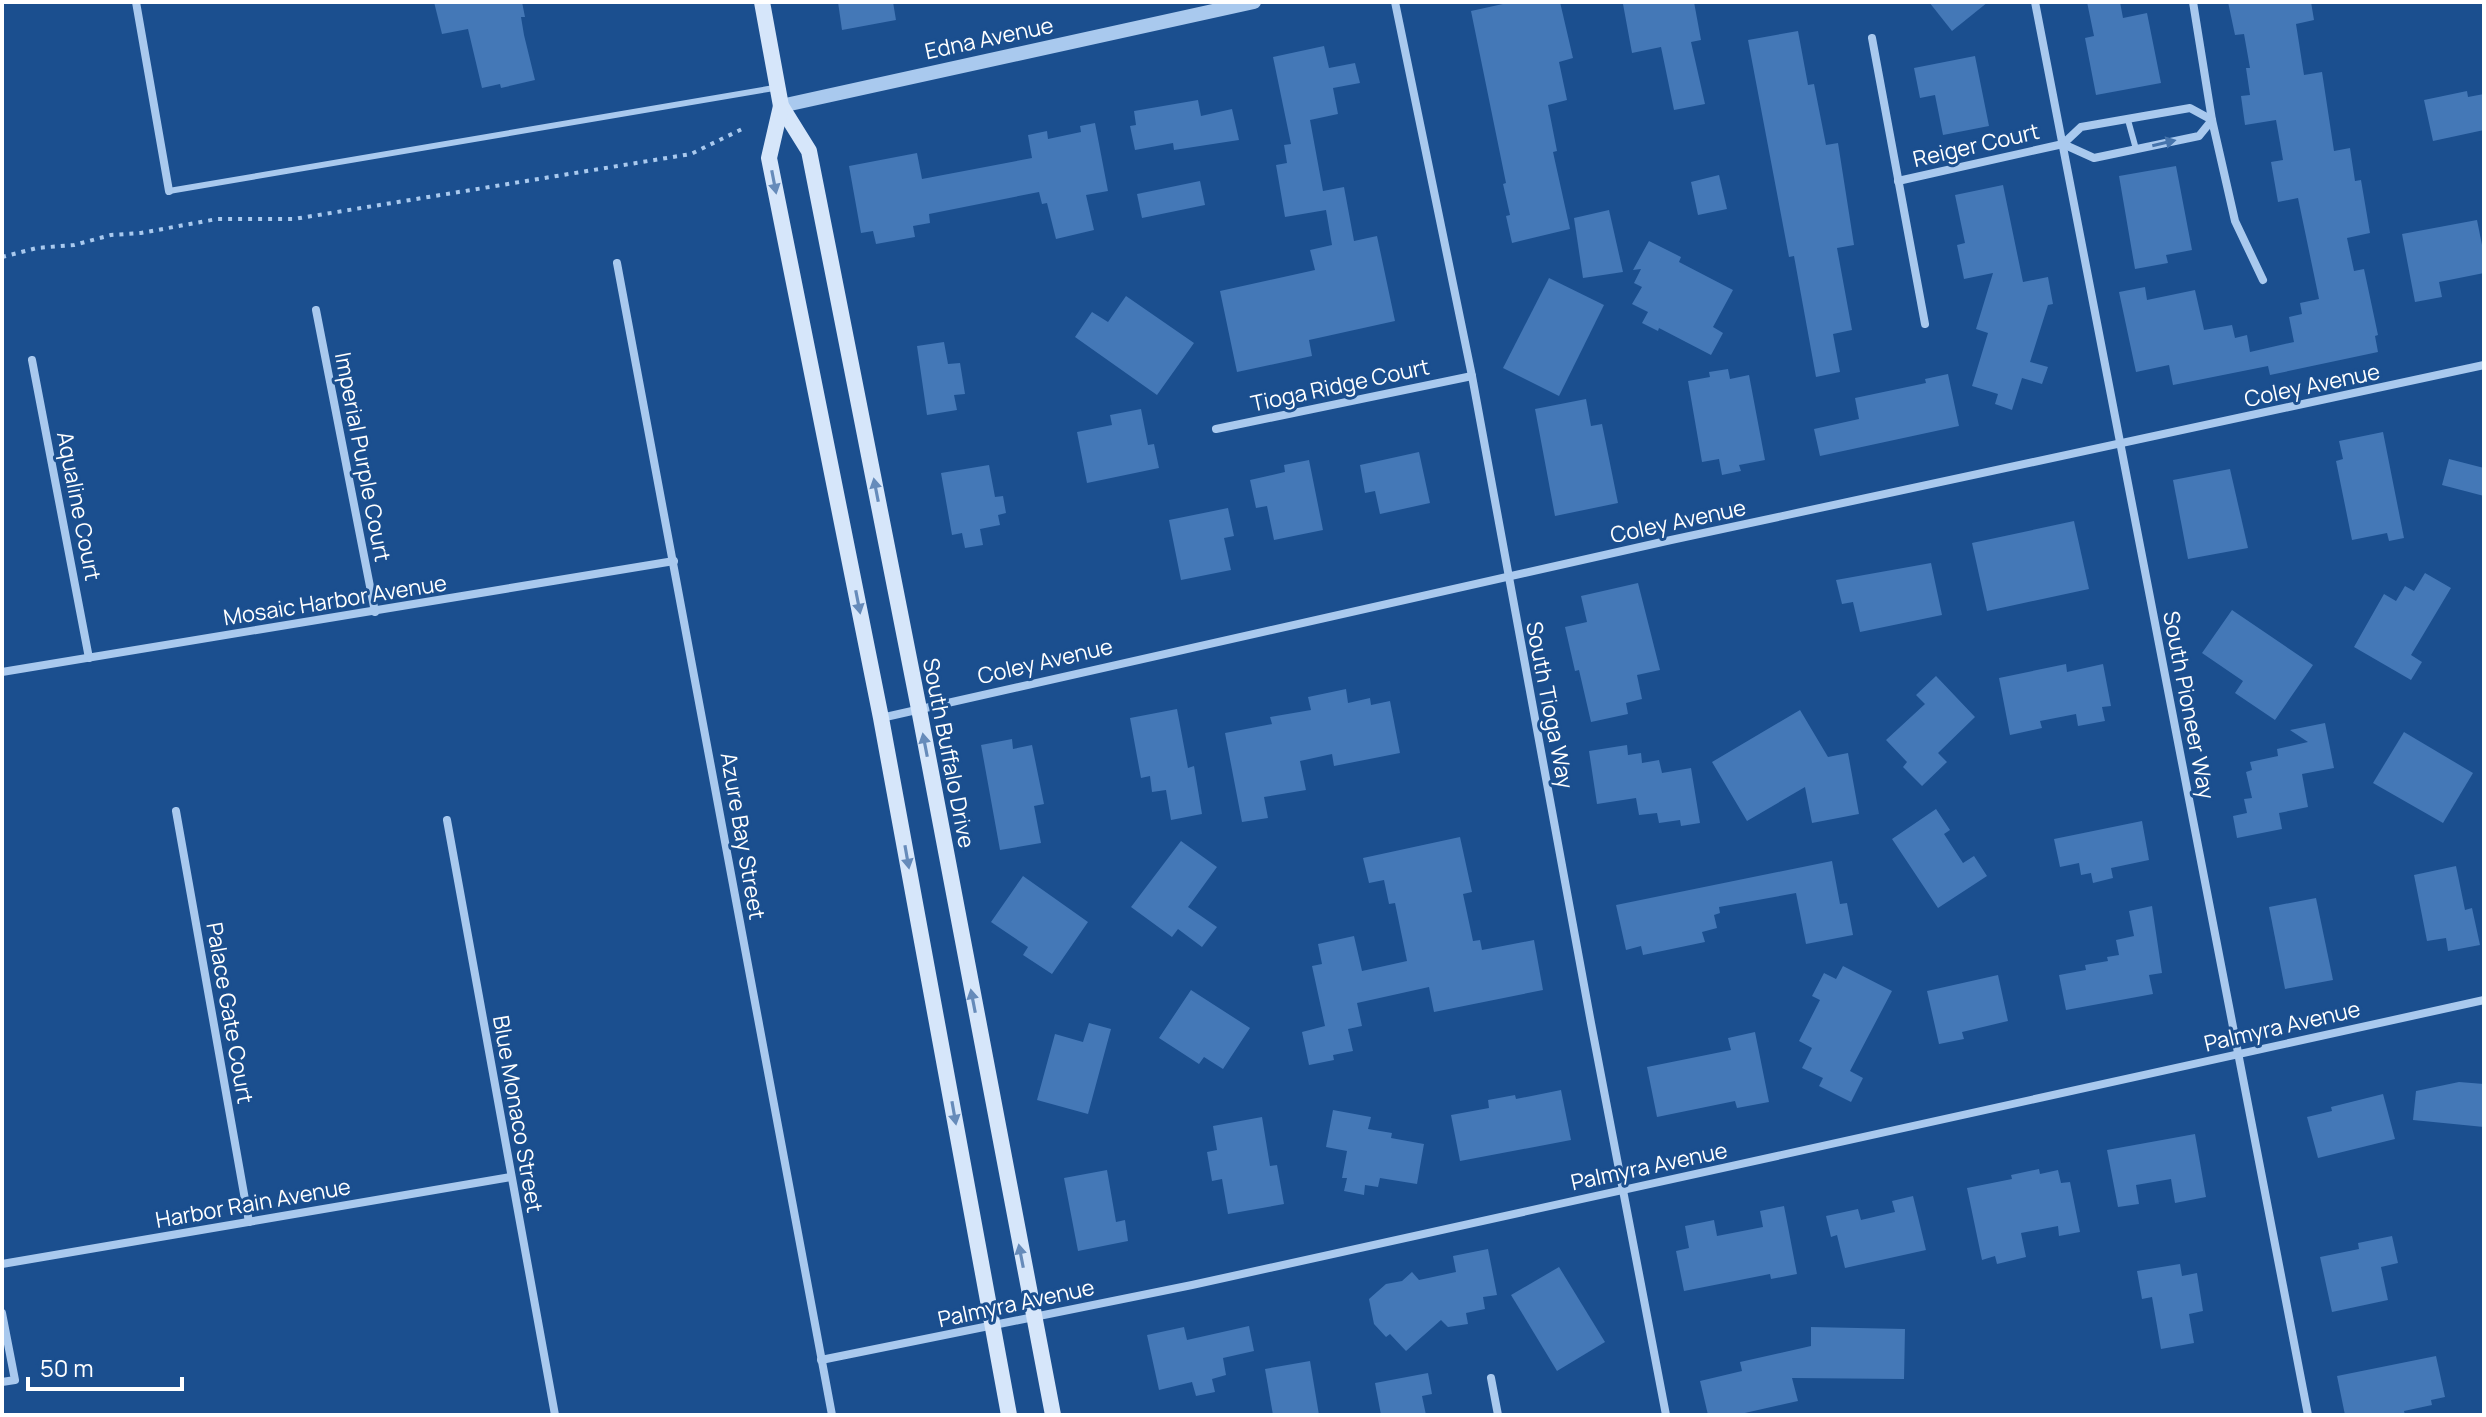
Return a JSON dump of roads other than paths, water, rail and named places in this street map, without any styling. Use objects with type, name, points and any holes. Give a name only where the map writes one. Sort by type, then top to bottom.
[{"type":"main road","name":"South Buffalo Drive","points":[[762,2],[781,106],[809,151],[1053,1415]]},
{"type":"main road","name":"South Buffalo Drive","points":[[781,106],[769,158],[881,718],[1009,1415]]},
{"type":"street","points":[[136,2],[169,191]]},
{"type":"street","name":"Edna Avenue","points":[[781,106],[1254,2]]},
{"type":"street","name":"South Tioga Way","points":[[1395,2],[1472,376],[1666,1415]]},
{"type":"street","name":"South Pioneer Way","points":[[2035,2],[2308,1415]]},
{"type":"street","points":[[2193,2],[2212,120],[2235,221],[2263,280]]},
{"type":"street","name":"Reiger Court","points":[[1872,38],[1925,324]]},
{"type":"street","points":[[2190,108],[2212,120],[2199,136],[2094,158],[2063,144],[2081,127],[2190,108]]},
{"type":"street","name":"Reiger Court","points":[[1898,181],[2063,144]]},
{"type":"street","name":"Azure Bay Street","points":[[617,263],[832,1415]]},
{"type":"street","name":"Imperial Purple Court","points":[[316,310],[375,612]]},
{"type":"street","name":"Aqualine Court","points":[[32,360],[89,658]]},
{"type":"street","name":"Coley Avenue","points":[[881,718],[1508,577],[2484,365]]},
{"type":"street","name":"Tioga Ridge Court","points":[[1216,429],[1472,376]]},
{"type":"street","name":"Mosaic Harbor Avenue","points":[[2,672],[674,561]]},
{"type":"street","name":"Palace Gate Court","points":[[176,811],[249,1222]]},
{"type":"street","name":"Blue Monaco Street","points":[[447,820],[555,1415]]},
{"type":"street","name":"Palmyra Avenue","points":[[821,1360],[1033,1319],[2484,1000]]},
{"type":"street","name":"Harbor Rain Avenue","points":[[2,1264],[511,1177]]},
{"type":"street","points":[[2,1313],[15,1380],[2,1382]]},
{"type":"street","points":[[1491,1378],[1498,1415]]},
{"type":"lane","points":[[169,191],[778,88]]},
{"type":"lane","points":[[2128,120],[2136,149]]}]
